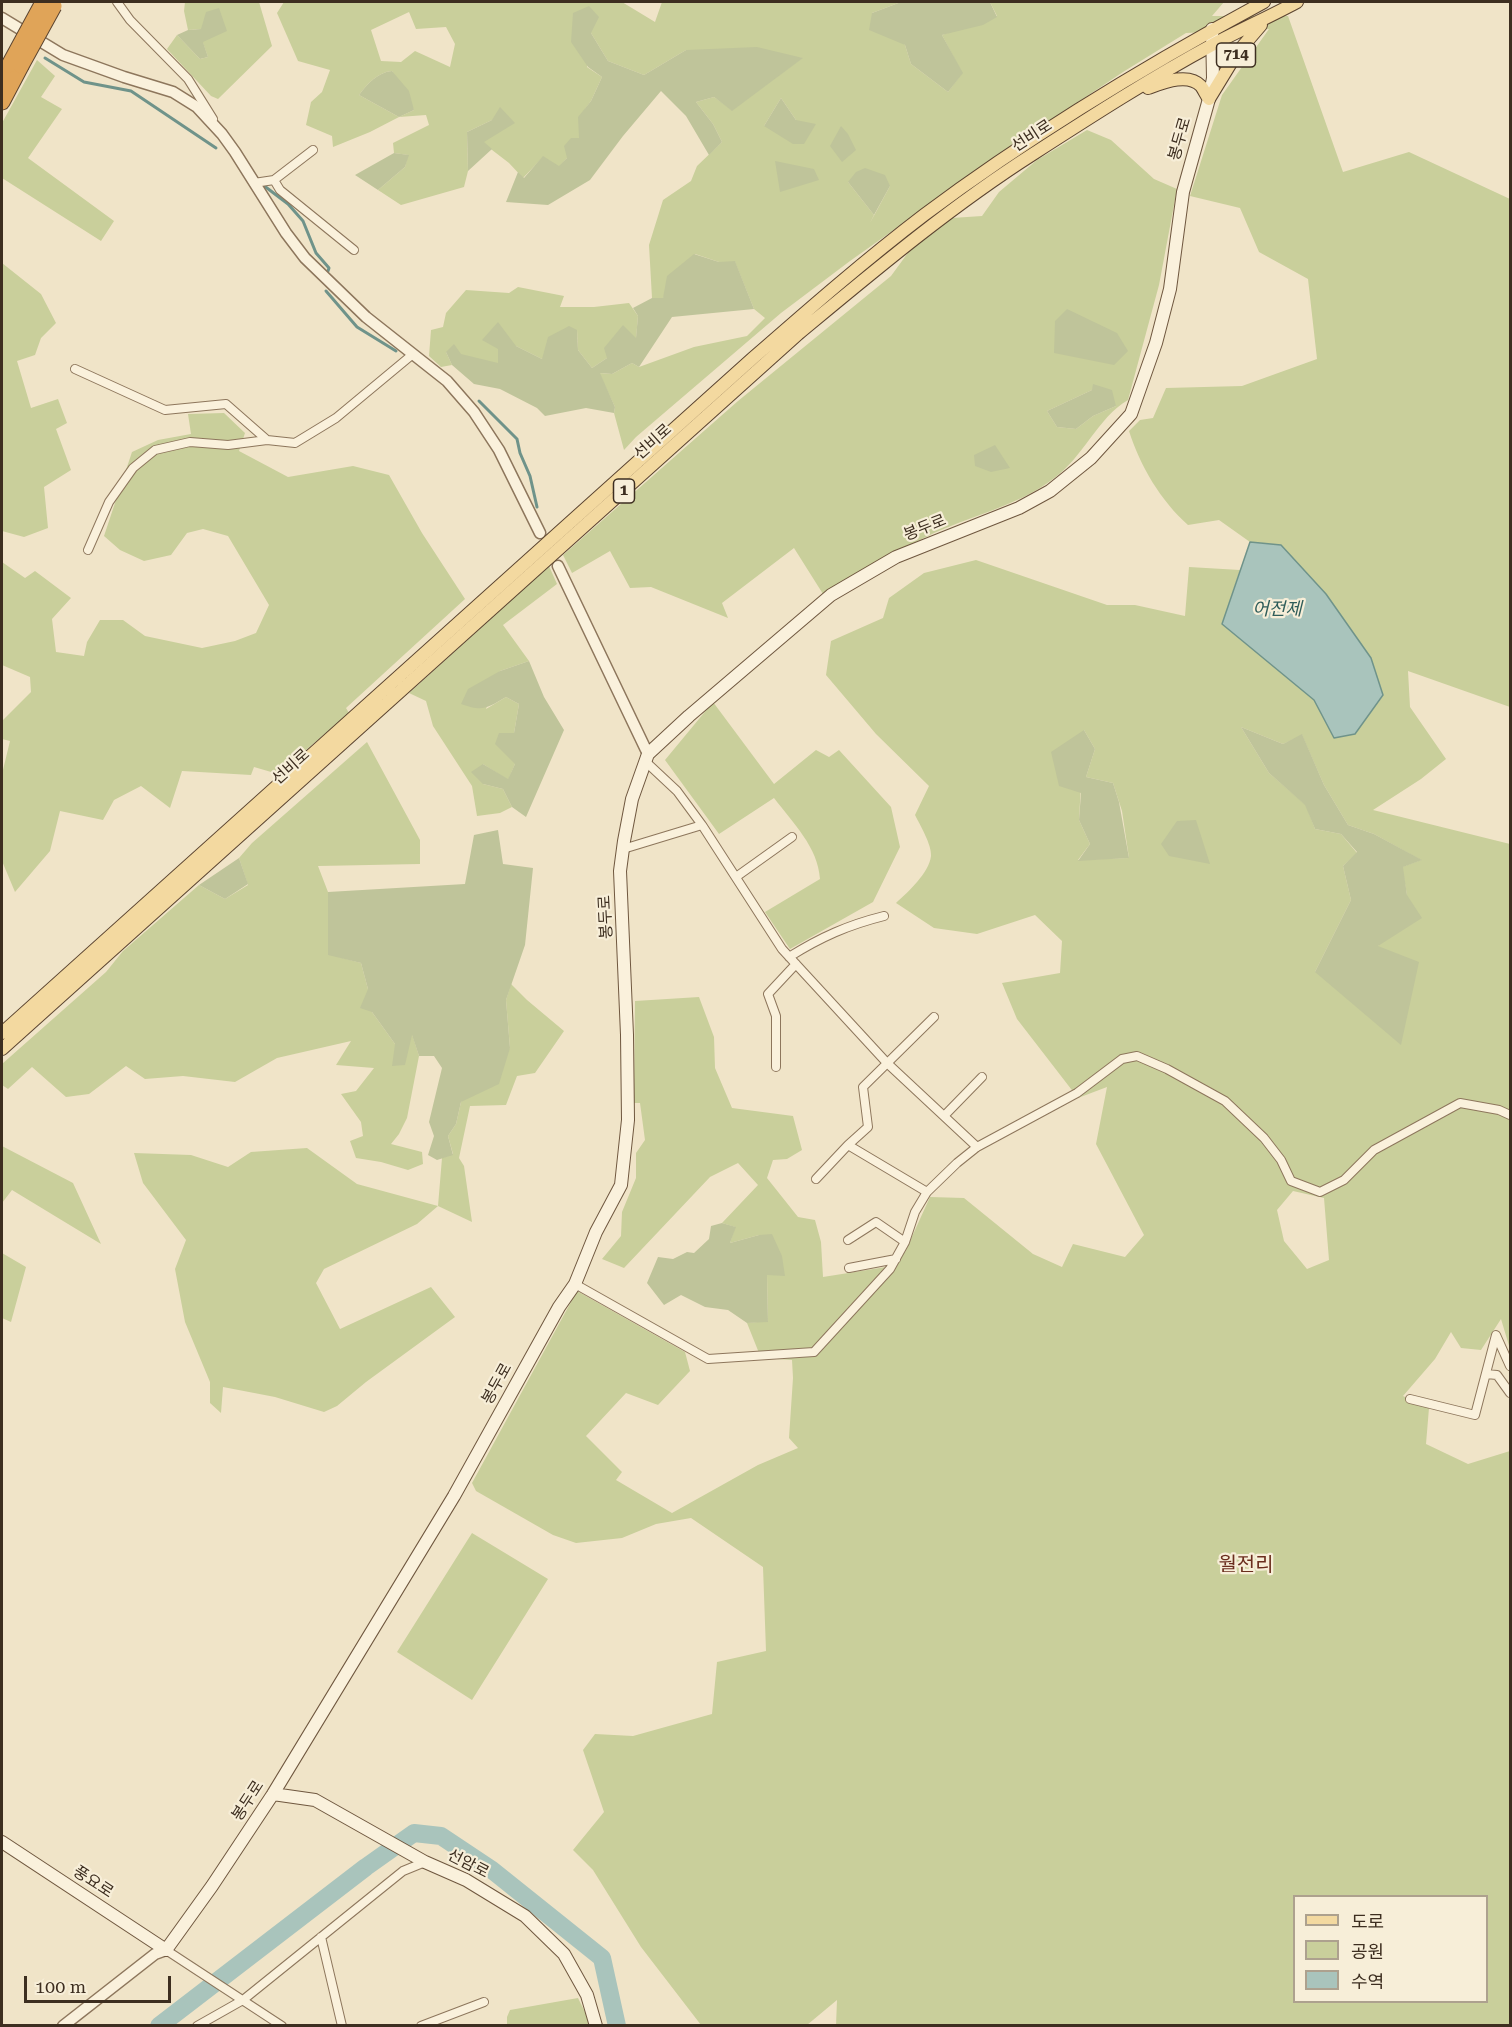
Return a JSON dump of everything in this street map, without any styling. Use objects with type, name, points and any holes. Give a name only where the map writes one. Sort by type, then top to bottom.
[{"type":"highway","points":[[2,102],[10,70],[49,4]]},
{"type":"main road","name":"선비로","points":[[2,1049],[798,334],[886,261],[1032,155],[1212,45],[1297,2]]},
{"type":"main road","name":"선비로","points":[[2,1033],[840,282],[988,169],[1053,126],[1212,29],[1261,3]]},
{"type":"main road","name":"714","points":[[1123,98],[1179,79],[1191,80],[1200,85],[1209,99],[1237,53],[1270,16]]},
{"type":"main road","name":"봉두로","points":[[166,1950],[273,1794],[454,1496],[559,1307],[575,1284],[596,1232],[621,1185],[627,1130],[627,1035],[620,871],[633,799],[647,758],[698,708],[831,595],[897,557],[1019,508],[1050,492],[1090,458],[1131,414],[1156,344],[1170,290],[1183,192],[1213,78],[1212,29]]},
{"type":"main road","name":"선암로","points":[[273,1794],[315,1800],[421,1859],[466,1880],[525,1916],[564,1954],[587,1995],[596,2025]]},
{"type":"main road","name":"풍요로","points":[[2,1842],[166,1950]]},
{"type":"street","points":[[117,2],[130,20],[188,79],[305,258],[366,317],[447,381],[474,412],[499,450],[540,532]]},
{"type":"street","points":[[2,18],[63,55],[173,92],[197,107],[222,134]]},
{"type":"street","points":[[254,183],[274,180],[313,150]]},
{"type":"street","points":[[274,180],[280,190],[354,250]]},
{"type":"street","points":[[88,550],[109,502],[133,468],[155,450],[190,442],[228,445],[267,440],[295,443],[336,418],[413,354]]},
{"type":"street","points":[[75,369],[165,410],[226,404],[267,440]]},
{"type":"street","points":[[558,566],[647,758],[677,791],[702,825],[782,949],[887,1063],[977,1147]]},
{"type":"street","points":[[623,849],[702,825]]},
{"type":"street","points":[[736,877],[792,837]]},
{"type":"street","points":[[789,957],[819,938],[852,924],[884,916]]},
{"type":"street","points":[[776,1067],[776,1016],[768,994],[796,964]]},
{"type":"street","points":[[816,1179],[868,1127],[863,1087],[934,1017]]},
{"type":"street","points":[[575,1284],[708,1359],[814,1352],[890,1269],[905,1242],[915,1212],[927,1192],[957,1163],[977,1147],[1077,1093],[1122,1059],[1137,1056],[1167,1069],[1225,1101],[1264,1138],[1281,1160],[1291,1181],[1320,1192],[1344,1180],[1374,1150],[1460,1103],[1499,1110],[1510,1115]]},
{"type":"street","points":[[944,1116],[982,1077]]},
{"type":"street","points":[[848,1145],[927,1192]]},
{"type":"street","points":[[848,1240],[876,1222],[905,1242]]},
{"type":"street","points":[[849,1268],[896,1259]]},
{"type":"street","points":[[1410,1399],[1475,1415],[1496,1335],[1510,1366]]},
{"type":"street","points":[[1486,1374],[1497,1375],[1510,1393]]},
{"type":"street","points":[[197,2025],[241,1999],[421,1859]]},
{"type":"street","points":[[321,1936],[342,2025]]},
{"type":"street","points":[[63,2025],[155,1954],[166,1950],[282,2025]]},
{"type":"street","points":[[421,2025],[484,2002]]},
{"type":"green space","points":[[185,2],[259,2],[272,46],[218,99],[211,96],[167,49],[177,35],[200,59],[208,57],[201,29],[188,30],[184,11]]},
{"type":"green space","points":[[284,2],[622,2],[655,22],[662,2],[901,2],[872,13],[905,45],[911,64],[948,92],[962,73],[942,35],[997,16],[990,2],[1224,2],[1212,16],[1288,16],[1343,172],[1409,152],[1510,199],[1510,707],[1408,671],[1410,707],[1446,759],[1421,779],[1373,810],[1510,844],[1510,1349],[1501,1319],[1481,1350],[1461,1348],[1451,1332],[1435,1359],[1403,1396],[1429,1408],[1426,1444],[1468,1464],[1510,1451],[1510,2025],[836,2026],[837,2000],[807,2025],[701,2025],[641,1947],[593,1870],[573,1850],[604,1812],[583,1750],[595,1734],[633,1736],[712,1714],[717,1662],[766,1651],[763,1567],[691,1518],[656,1524],[622,1538],[576,1543],[553,1535],[476,1491],[472,1483],[577,1291],[685,1352],[690,1371],[658,1405],[626,1393],[586,1436],[622,1472],[616,1480],[672,1513],[758,1465],[798,1448],[789,1438],[792,1360],[761,1358],[747,1323],[768,1321],[767,1275],[759,1235],[730,1243],[735,1227],[722,1223],[758,1185],[738,1163],[710,1177],[624,1268],[602,1259],[621,1236],[622,1212],[636,1178],[636,1153],[645,1140],[640,1103],[634,1103],[635,1001],[699,997],[714,1037],[715,1068],[732,1108],[793,1116],[802,1150],[787,1159],[773,1160],[767,1178],[798,1217],[815,1220],[821,1242],[823,1277],[886,1267],[905,1252],[930,1197],[964,1198],[1033,1254],[1062,1267],[1073,1244],[1125,1257],[1144,1235],[1096,1144],[1107,1087],[1078,1098],[1017,1019],[1002,983],[1060,973],[1062,941],[1035,915],[977,934],[934,928],[896,903],[917,882],[931,856],[930,846],[915,815],[929,786],[876,734],[826,675],[831,641],[883,618],[889,598],[924,573],[976,560],[1107,605],[1135,605],[1185,616],[1189,567],[1240,570],[1222,624],[1314,700],[1334,738],[1355,734],[1383,696],[1371,658],[1326,594],[1281,545],[1250,542],[1219,520],[1188,525],[1178,516],[1152,482],[1129,431],[1140,420],[1153,418],[1166,388],[1242,386],[1317,359],[1308,279],[1259,252],[1240,208],[1190,196],[1222,95],[1269,29],[1186,33],[1123,72],[1005,151],[781,313],[636,437],[624,450],[614,413],[615,407],[599,373],[612,374],[632,363],[639,367],[694,347],[747,336],[765,318],[754,309],[735,262],[719,262],[695,254],[663,298],[652,298],[649,245],[663,200],[691,181],[697,166],[722,142],[713,124],[696,102],[714,97],[732,110],[802,58],[686,50],[644,75],[608,61],[591,33],[589,6],[587,67],[602,77],[585,109],[579,138],[559,167],[543,157],[523,178],[509,163],[483,143],[492,120],[467,132],[468,171],[464,187],[401,205],[378,190],[405,167],[408,155],[394,153],[393,143],[429,125],[426,115],[399,117],[333,147],[332,136],[306,125],[311,102],[322,92],[330,70],[298,61],[277,13]],"holes":[[[409,12],[416,29],[446,27],[455,44],[450,67],[415,51],[401,62],[381,61],[371,30]],[[392,71],[414,110],[399,117],[359,95],[378,76]],[[781,98],[796,120],[764,126]],[[848,182],[890,186],[870,223],[874,215]],[[1241,727],[1283,744],[1302,735],[1324,785],[1348,825],[1374,834],[1421,860],[1402,867],[1407,895],[1378,946],[1315,972],[1351,900],[1343,866],[1357,853],[1341,834],[1315,829],[1306,805],[1269,773]],[[1084,730],[1095,749],[1086,777],[1113,783],[1122,811],[1129,858],[1078,860],[1090,844],[1079,820]],[[1293,1191],[1324,1198],[1329,1260],[1307,1269],[1284,1241],[1277,1210]]]},
{"type":"green space","points":[[901,2],[990,2],[997,17],[983,25],[942,35],[963,73],[948,92],[911,64],[905,45],[869,30],[872,13]]},
{"type":"green space","points":[[589,6],[599,17],[591,33],[608,61],[644,75],[686,50],[757,47],[803,58],[732,111],[714,97],[696,102],[713,124],[722,142],[709,155],[686,116],[661,91],[590,180],[548,205],[506,202],[518,172],[524,178],[543,156],[559,166],[567,158],[564,146],[571,138],[579,138],[578,117],[591,101],[602,77],[588,67],[571,42],[573,13]]},
{"type":"green space","points":[[219,8],[227,31],[203,42],[208,57],[200,59],[177,35],[188,30],[201,29],[206,12]]},
{"type":"green space","points":[[37,60],[55,76],[41,97],[62,109],[28,158],[114,221],[101,241],[2,178],[2,123]]},
{"type":"green space","points":[[392,71],[409,91],[414,110],[399,117],[359,95],[378,76]]},
{"type":"green space","points":[[781,98],[796,120],[816,124],[804,144],[793,144],[764,126]]},
{"type":"green space","points":[[500,107],[515,123],[484,142],[492,149],[468,171],[467,132],[492,120]]},
{"type":"green space","points":[[841,126],[856,150],[842,162],[830,146]]},
{"type":"green space","points":[[1087,130],[1111,140],[1154,179],[1177,189],[1159,285],[1128,400],[1117,407],[1064,470],[1024,497],[928,536],[823,594],[794,548],[722,603],[728,618],[651,587],[630,588],[610,551],[572,573],[563,555],[738,401],[891,276],[910,250],[952,218],[982,216],[999,192],[1037,160]],"holes":[[[1092,390],[1116,406],[1093,416],[1076,429],[1057,427],[1047,411]]]},
{"type":"green space","points":[[394,153],[409,155],[405,167],[378,190],[355,175]]},
{"type":"green space","points":[[775,161],[814,169],[819,180],[780,192]]},
{"type":"green space","points":[[865,168],[885,175],[890,186],[874,215],[848,182],[856,172]]},
{"type":"green space","points":[[694,254],[719,262],[735,261],[754,309],[672,317],[639,367],[632,363],[612,374],[600,373],[615,407],[614,413],[586,408],[545,416],[537,408],[500,389],[474,384],[452,365],[446,352],[454,344],[461,354],[498,363],[498,349],[482,340],[498,322],[516,346],[542,359],[548,337],[569,326],[577,330],[578,350],[592,368],[607,358],[604,348],[623,325],[636,338],[638,316],[633,308],[652,298],[663,298],[667,276]]},
{"type":"green space","points":[[2,263],[41,294],[56,323],[41,338],[35,355],[17,361],[31,408],[58,399],[67,423],[56,429],[71,470],[44,487],[48,528],[24,537],[2,531]]},
{"type":"green space","points":[[518,287],[564,296],[560,307],[594,307],[629,303],[638,316],[636,339],[623,326],[607,358],[592,368],[578,350],[577,330],[542,359],[516,346],[498,349],[498,364],[446,352],[452,365],[441,367],[429,356],[431,330],[443,327],[446,313],[466,290],[509,293]]},
{"type":"green space","points":[[1067,309],[1117,333],[1128,351],[1114,365],[1054,353],[1055,321]]},
{"type":"green space","points":[[1093,384],[1112,390],[1116,406],[1093,416],[1076,429],[1057,427],[1047,411],[1092,390]]},
{"type":"green space","points":[[224,413],[245,433],[239,451],[288,477],[353,466],[389,475],[422,533],[465,599],[346,708],[349,713],[278,774],[254,767],[251,775],[182,771],[170,808],[141,786],[114,800],[103,820],[60,811],[50,851],[15,892],[2,861],[2,774],[10,741],[2,739],[2,721],[31,692],[30,677],[2,665],[2,562],[25,578],[35,571],[71,598],[52,619],[56,652],[84,656],[87,642],[100,620],[123,620],[145,636],[202,648],[235,641],[256,633],[269,605],[228,536],[203,529],[187,533],[171,555],[144,561],[120,550],[104,536],[132,452],[158,440],[191,434],[188,414]]},
{"type":"green space","points":[[995,445],[1010,468],[991,472],[975,466],[974,455]]},
{"type":"green space","points":[[549,566],[557,584],[503,625],[529,661],[500,671],[486,709],[506,697],[519,704],[514,733],[515,764],[508,780],[483,764],[483,784],[503,789],[512,807],[500,813],[477,816],[472,786],[433,726],[426,701],[409,693]]},
{"type":"green space","points":[[529,661],[544,697],[564,730],[526,817],[512,807],[503,789],[483,784],[471,772],[483,764],[508,779],[515,764],[495,744],[499,733],[514,733],[519,704],[506,697],[485,708],[461,704],[468,689],[500,671]]},
{"type":"green space","points":[[713,702],[774,784],[816,750],[829,757],[839,750],[891,807],[900,847],[873,902],[790,949],[765,912],[820,879],[815,856],[810,846],[774,798],[719,834],[665,760]]},
{"type":"green space","points":[[1241,727],[1283,744],[1302,734],[1324,785],[1348,825],[1374,834],[1422,860],[1403,867],[1407,895],[1422,918],[1378,946],[1419,962],[1401,1045],[1315,972],[1351,900],[1343,866],[1357,852],[1341,834],[1315,829],[1305,805],[1269,773]]},
{"type":"green space","points":[[1084,730],[1095,749],[1086,777],[1113,783],[1119,802],[1129,858],[1078,861],[1090,844],[1079,820],[1081,793],[1059,786],[1051,752]]},
{"type":"green space","points":[[367,742],[420,840],[420,864],[318,866],[328,892],[328,954],[361,963],[372,1012],[395,1044],[412,1034],[419,1056],[407,1118],[391,1144],[422,1152],[423,1164],[408,1170],[356,1158],[350,1141],[363,1136],[361,1122],[341,1094],[356,1091],[374,1068],[336,1065],[351,1041],[277,1058],[235,1082],[183,1076],[145,1079],[126,1066],[89,1094],[66,1097],[32,1067],[8,1089],[2,1085],[2,1064],[106,972],[123,951],[199,885],[225,899],[248,885],[239,858],[252,843]]},
{"type":"green space","points":[[1196,820],[1210,864],[1169,856],[1161,844],[1177,821]]},
{"type":"green space","points":[[498,830],[503,864],[533,868],[525,945],[506,1000],[510,1048],[499,1084],[461,1102],[456,1124],[448,1136],[453,1155],[437,1160],[428,1155],[434,1136],[429,1122],[442,1068],[434,1056],[419,1056],[412,1035],[405,1065],[392,1066],[395,1044],[372,1012],[360,1008],[368,989],[361,963],[328,955],[328,892],[465,884],[474,835]]},
{"type":"green space","points":[[239,858],[248,884],[225,899],[199,885]]},
{"type":"green space","points":[[511,984],[564,1031],[535,1073],[517,1076],[506,1105],[470,1106],[459,1158],[464,1166],[472,1222],[438,1206],[442,1158],[453,1154],[448,1136],[456,1124],[461,1102],[510,1048],[506,1000]]},
{"type":"green space","points":[[2,1146],[73,1183],[101,1244],[12,1190],[2,1203]]},
{"type":"green space","points":[[307,1148],[357,1184],[438,1206],[417,1224],[324,1269],[316,1283],[340,1329],[431,1287],[455,1317],[337,1406],[324,1412],[275,1397],[223,1387],[221,1413],[210,1403],[210,1382],[185,1322],[175,1269],[186,1240],[143,1183],[134,1153],[191,1155],[228,1167],[251,1152]]},
{"type":"green space","points":[[722,1223],[736,1227],[730,1243],[772,1234],[782,1256],[785,1276],[767,1275],[768,1322],[747,1323],[728,1310],[705,1307],[681,1295],[664,1305],[647,1283],[658,1257],[673,1259],[687,1252],[694,1253],[709,1239],[711,1226]]},
{"type":"green space","points":[[2,1253],[26,1267],[11,1322],[2,1318]]},
{"type":"green space","points":[[472,1533],[548,1579],[472,1700],[397,1652]]},
{"type":"green space","points":[[578,1998],[589,2025],[507,2025],[510,2010]]},
{"type":"water","name":"어전제","points":[[1250,542],[1281,545],[1326,594],[1371,658],[1383,695],[1355,734],[1334,738],[1314,700],[1222,624]]},
{"type":"waterway","points":[[45,58],[84,82],[131,91],[216,148]]},
{"type":"waterway","points":[[263,185],[288,204],[303,221],[316,253],[329,268],[328,271]]},
{"type":"waterway","points":[[326,291],[357,327],[396,351]]},
{"type":"waterway","points":[[479,401],[517,439],[520,453],[530,476],[537,507]]},
{"type":"waterway","points":[[159,2026],[366,1867],[414,1833],[441,1836],[492,1870],[602,1958],[617,2026]]},
{"type":"district","name":"월전리","points":[[1246,1565]]}]
